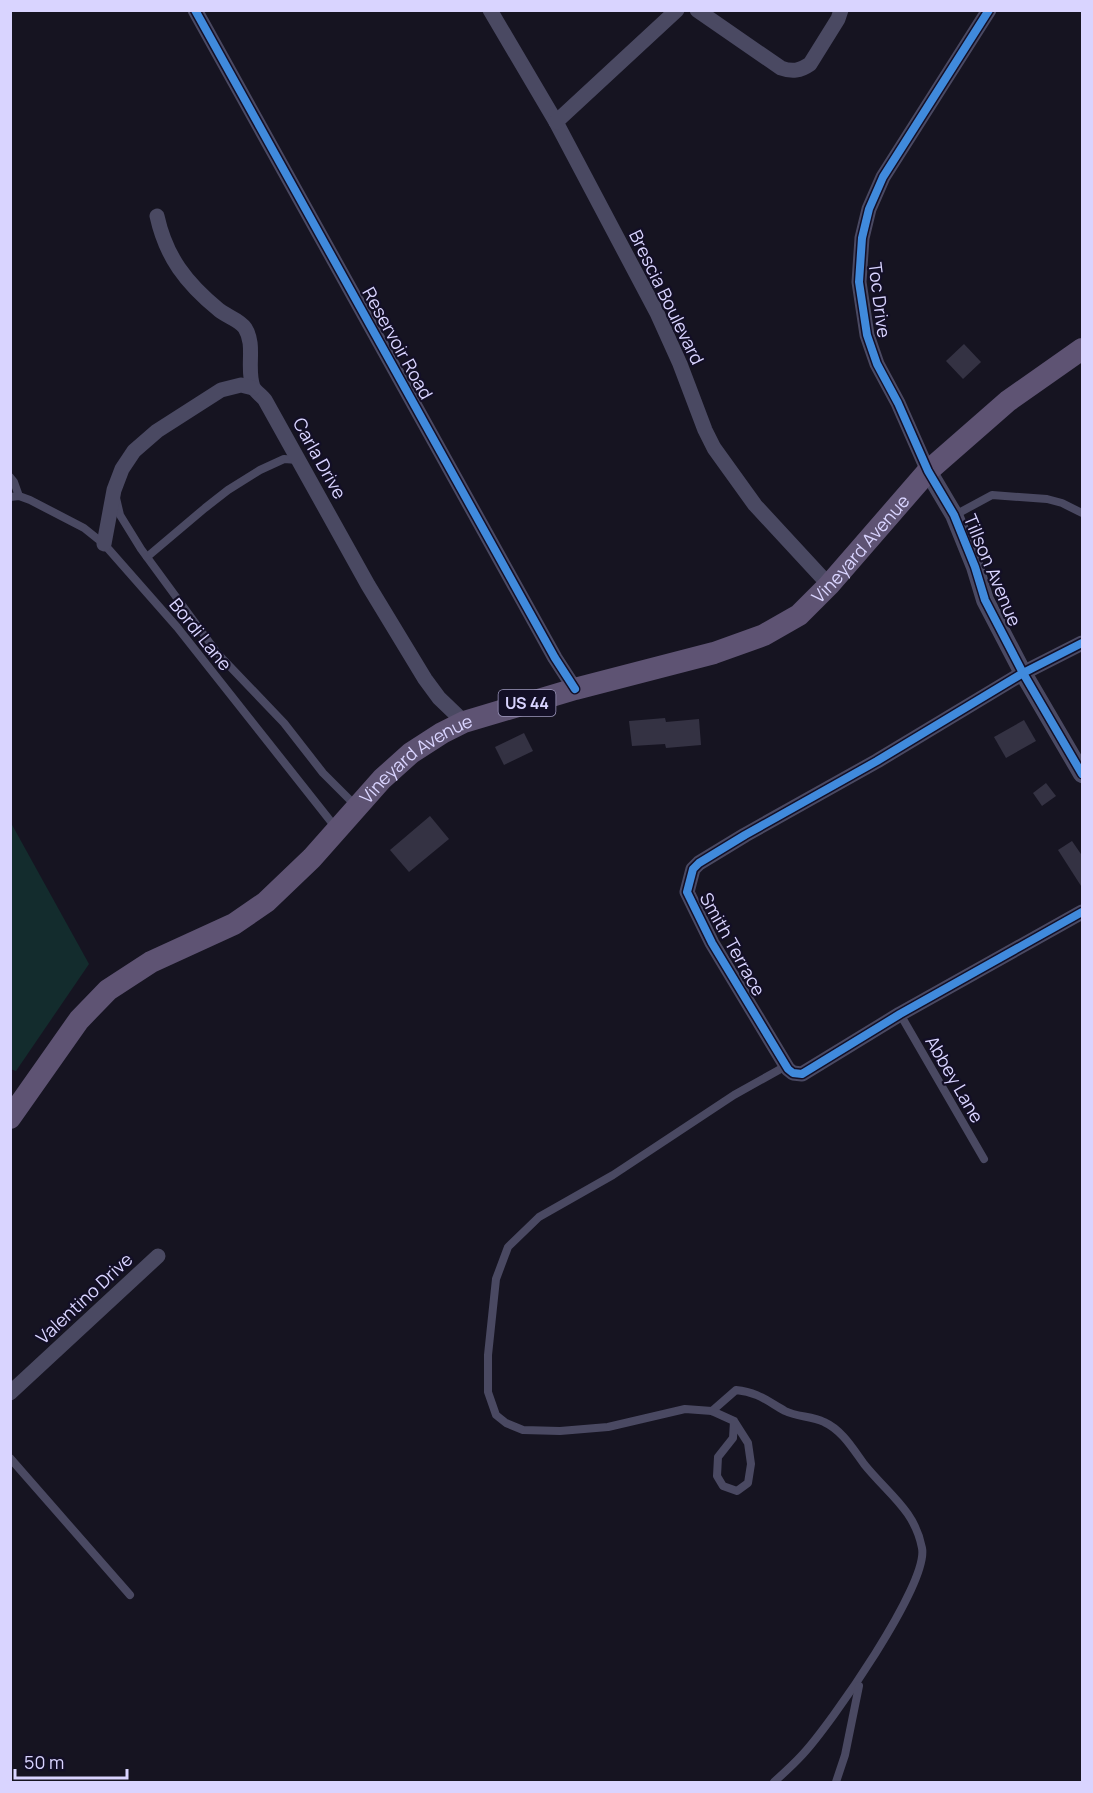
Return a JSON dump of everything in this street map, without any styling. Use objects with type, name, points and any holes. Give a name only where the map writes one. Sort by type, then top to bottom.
[{"type":"main road","name":"Vineyard Avenue","points":[[10,1118],[79,1020],[108,990],[150,962],[234,924],[266,902],[337,830],[382,779],[411,753],[464,722],[574,689],[714,653],[764,635],[799,615],[829,585],[928,471],[1008,401],[1083,349]]},
{"type":"street","name":"Reservoir Road","points":[[195,10],[574,689]]},
{"type":"street","name":"Brescia Boulevard","points":[[490,10],[556,122],[657,313],[714,448],[755,505],[829,585]]},
{"type":"street","points":[[556,122],[677,10]]},
{"type":"street","points":[[697,10],[781,68],[791,72],[810,64],[838,19],[841,10]]},
{"type":"street","name":"Toc Drive","points":[[928,471],[898,403],[877,364],[867,334],[859,282],[862,238],[869,209],[883,177],[989,10]]},
{"type":"street","points":[[104,544],[114,490],[122,469],[134,451],[157,431],[221,390],[241,386],[253,388],[249,334],[243,324],[227,316],[213,305],[184,276],[171,259],[157,216]]},
{"type":"street","name":"Carla Drive","points":[[253,388],[266,400],[368,585],[425,679],[439,698],[464,722]]},
{"type":"street","name":"Tillson Avenue","points":[[928,471],[954,515],[975,567],[985,600],[1023,673],[1083,774]]},
{"type":"street","points":[[1023,673],[1083,643]]},
{"type":"street","name":"Smith Terrace","points":[[786,1066],[712,943],[690,901],[687,892],[693,869],[745,835],[877,761],[1023,673]]},
{"type":"street","points":[[786,1066],[793,1073],[802,1074],[900,1014],[1083,912]]},
{"type":"street","name":"Valentino Drive","points":[[10,1393],[158,1256]]},
{"type":"lane","points":[[147,557],[205,507],[244,480],[284,459],[298,460]]},
{"type":"lane","points":[[10,477],[15,482],[15,497]]},
{"type":"lane","name":"Bordi Lane","points":[[10,490],[15,497],[84,528],[104,544],[177,627],[337,830]]},
{"type":"lane","points":[[114,490],[120,515],[147,557],[218,654],[284,723],[323,773],[357,807]]},
{"type":"lane","points":[[954,515],[992,495],[1047,499],[1083,513]]},
{"type":"lane","name":"Abbey Lane","points":[[900,1014],[984,1159]]},
{"type":"lane","points":[[734,1420],[733,1438],[718,1457],[717,1476],[723,1486],[737,1491],[748,1483],[751,1464],[748,1443],[734,1420],[712,1411],[685,1409],[608,1427],[560,1431],[523,1430],[506,1423],[496,1415],[488,1392],[488,1355],[496,1279],[508,1246],[539,1217],[614,1174],[734,1095],[786,1066]]},
{"type":"lane","points":[[712,1411],[736,1390],[752,1391],[787,1412],[824,1421],[839,1431],[876,1479],[910,1514],[919,1532],[923,1552],[921,1568],[907,1598],[848,1697],[804,1754],[774,1782]]},
{"type":"lane","points":[[10,1458],[130,1595]]},
{"type":"lane","points":[[836,1782],[845,1755],[860,1678]]},
{"type":"green space","points":[[11,823],[89,964],[16,1071],[10,1069]]},
{"type":"building","points":[[964,344],[981,362],[963,379],[946,361]]},
{"type":"building","points":[[665,718],[666,722],[699,719],[701,745],[666,748],[665,744],[632,746],[629,721]]},
{"type":"building","points":[[1024,720],[1036,741],[1006,758],[994,737]]},
{"type":"building","points":[[524,733],[533,751],[504,765],[495,747]]},
{"type":"building","points":[[1046,783],[1056,796],[1042,806],[1033,793]]},
{"type":"building","points":[[430,816],[449,839],[409,872],[390,850]]},
{"type":"building","points":[[1072,841],[1083,857],[1083,889],[1058,850]]},
{"type":"cycle path","points":[[195,10],[555,658],[575,689]]},
{"type":"cycle path","points":[[989,10],[883,177],[869,209],[862,238],[859,282],[867,335],[877,364],[898,403],[928,471],[954,515],[975,567],[985,600],[1023,673],[1082,774]]},
{"type":"cycle path","points":[[1082,643],[1023,673],[877,761],[699,863],[693,869],[687,892],[712,943],[788,1069],[793,1073],[802,1074],[900,1014],[1082,912]]}]
